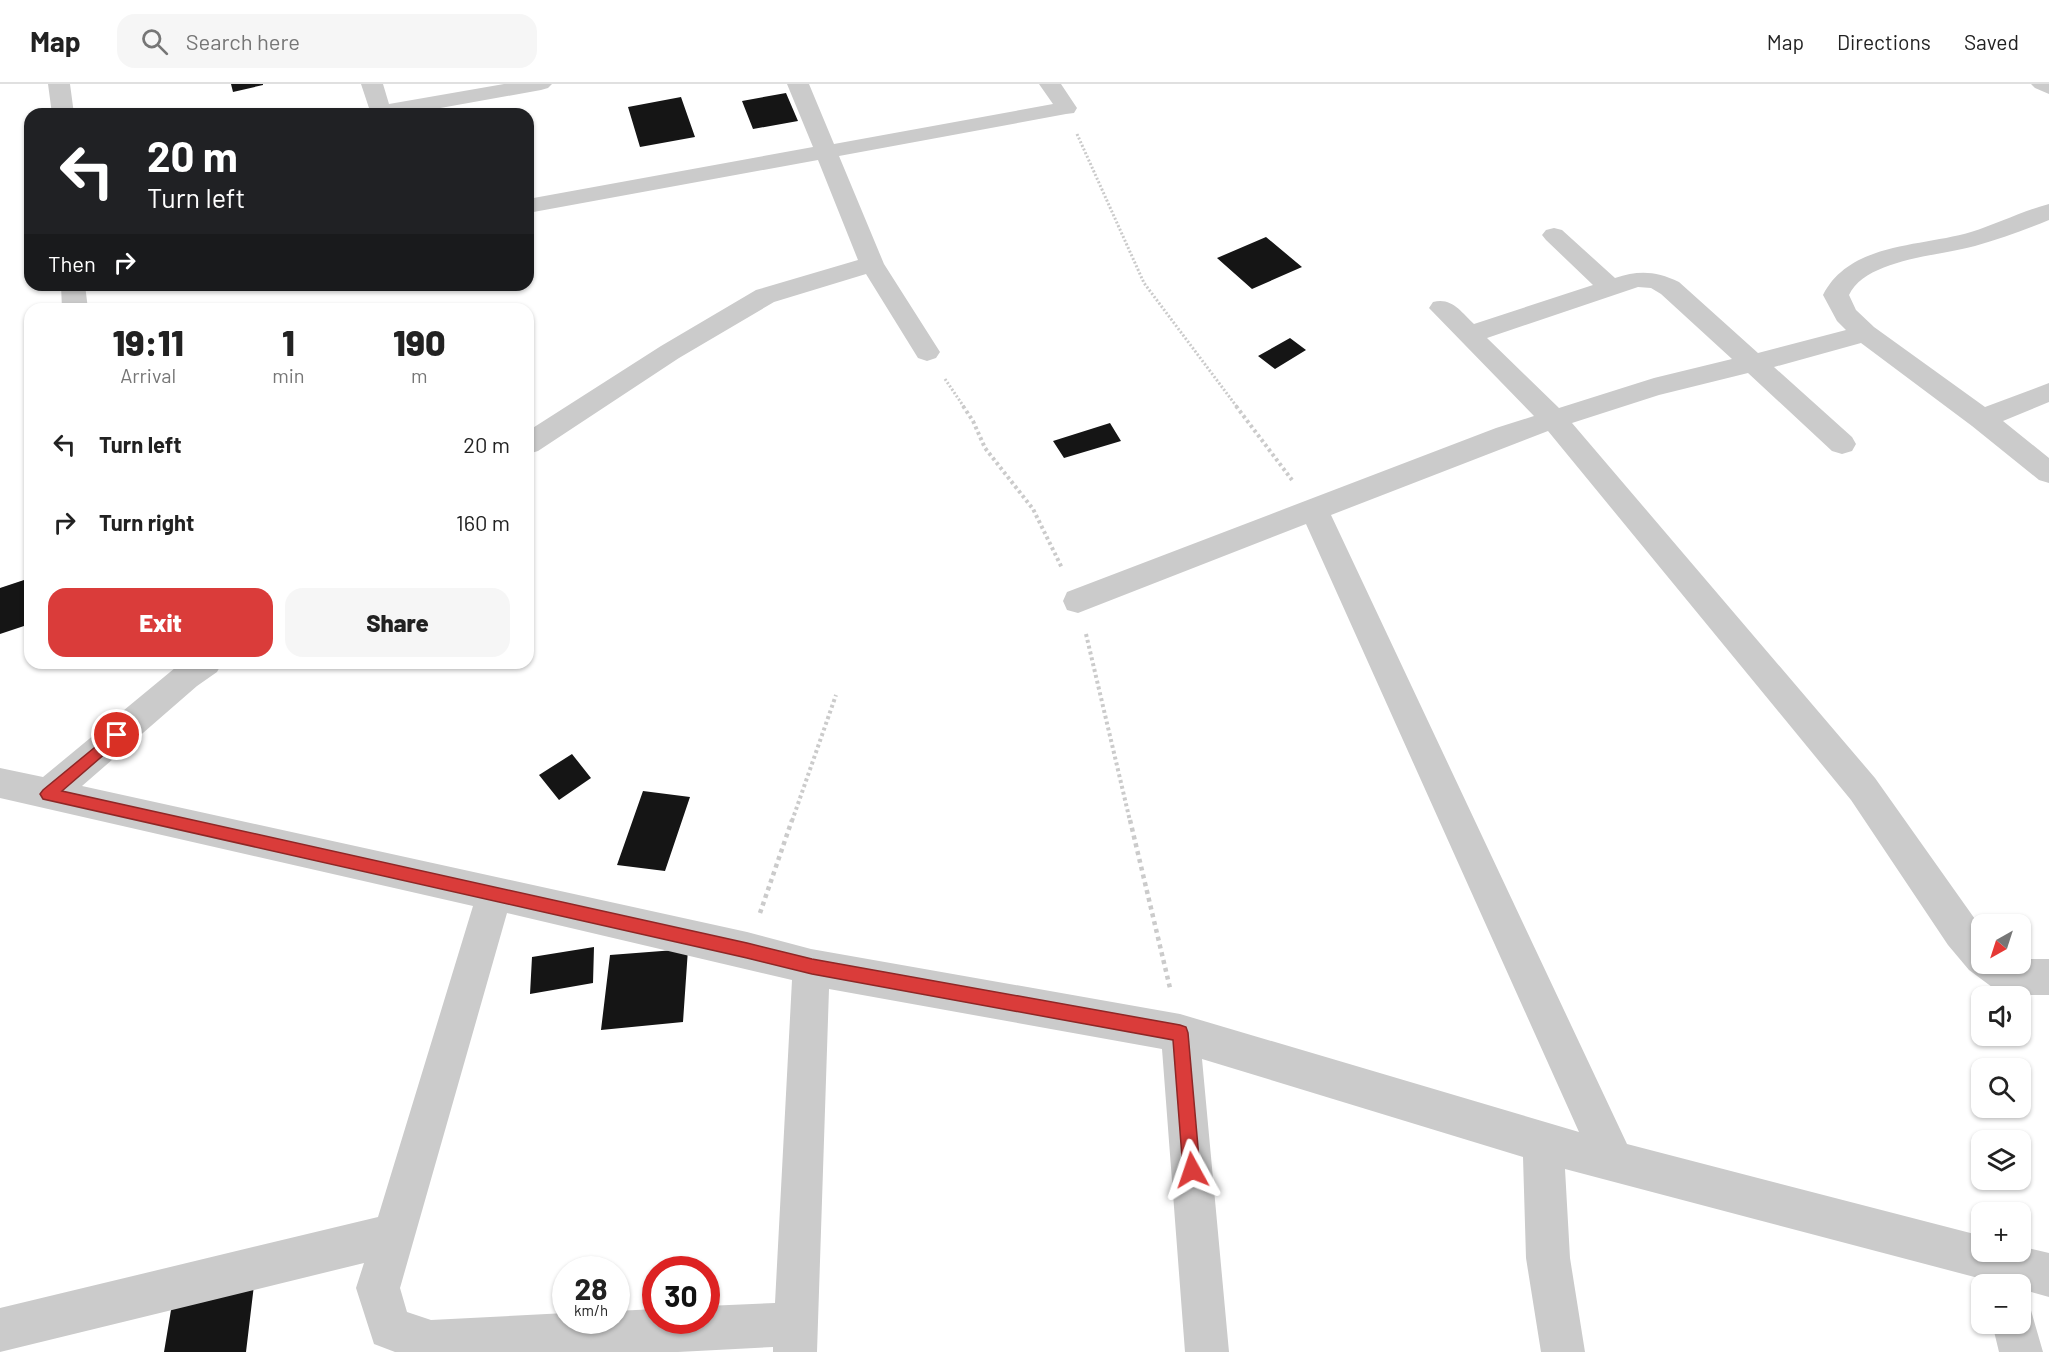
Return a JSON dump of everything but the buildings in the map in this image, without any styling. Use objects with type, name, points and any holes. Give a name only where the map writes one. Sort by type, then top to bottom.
[{"type":"street","points":[[372,84],[380,108]]},
{"type":"street","points":[[409,108],[541,84]]},
{"type":"street","points":[[798,84],[872,264],[927,352]]},
{"type":"street","points":[[534,205],[1066,108],[1050,84]]},
{"type":"street","points":[[2042,84],[2049,88]]},
{"type":"street","points":[[63,108],[65,85]]},
{"type":"street","points":[[2049,211],[2021,223],[1956,243],[1894,257],[1860,269],[1842,282],[1836,296],[1846,315],[1865,333],[1982,419],[2049,474]]},
{"type":"street","points":[[1554,235],[1611,288]]},
{"type":"street","points":[[534,440],[670,352],[765,296],[872,264]]},
{"type":"street","points":[[1469,335],[1637,279],[1656,281],[1670,288],[1842,444]]},
{"type":"street","points":[[1442,308],[1554,420],[1863,789],[1971,944]]},
{"type":"street","points":[[1078,601],[1506,435],[1654,387],[1865,333]]},
{"type":"street","points":[[1982,419],[2049,392]]},
{"type":"street","points":[[1314,510],[1614,1160]]},
{"type":"street","points":[[48,794],[189,669]]},
{"type":"street","points":[[0,783],[747,950],[812,967],[1180,1033],[1543,1143],[1614,1160],[2003,1273],[2049,1275]]},
{"type":"street","points":[[494,895],[378,1288],[390,1328],[431,1342],[549,1344],[796,1338],[812,967]]},
{"type":"street","points":[[2004,974],[2009,977],[2049,977]]},
{"type":"street","points":[[1180,1033],[1207,1352]]},
{"type":"street","points":[[1543,1143],[1548,1257],[1563,1352]]},
{"type":"street","points":[[0,1330],[394,1234]]},
{"type":"street","points":[[2017,1334],[2021,1352]]},
{"type":"path","points":[[1066,108],[1144,283],[1314,510]]},
{"type":"path","points":[[927,352],[973,421],[985,448],[1033,509],[1078,601],[1180,1033]]},
{"type":"path","points":[[747,950],[836,695]]},
{"type":"route","points":[[117,735],[48,794],[747,950],[812,967],[1180,1033],[1192,1170]]}]
